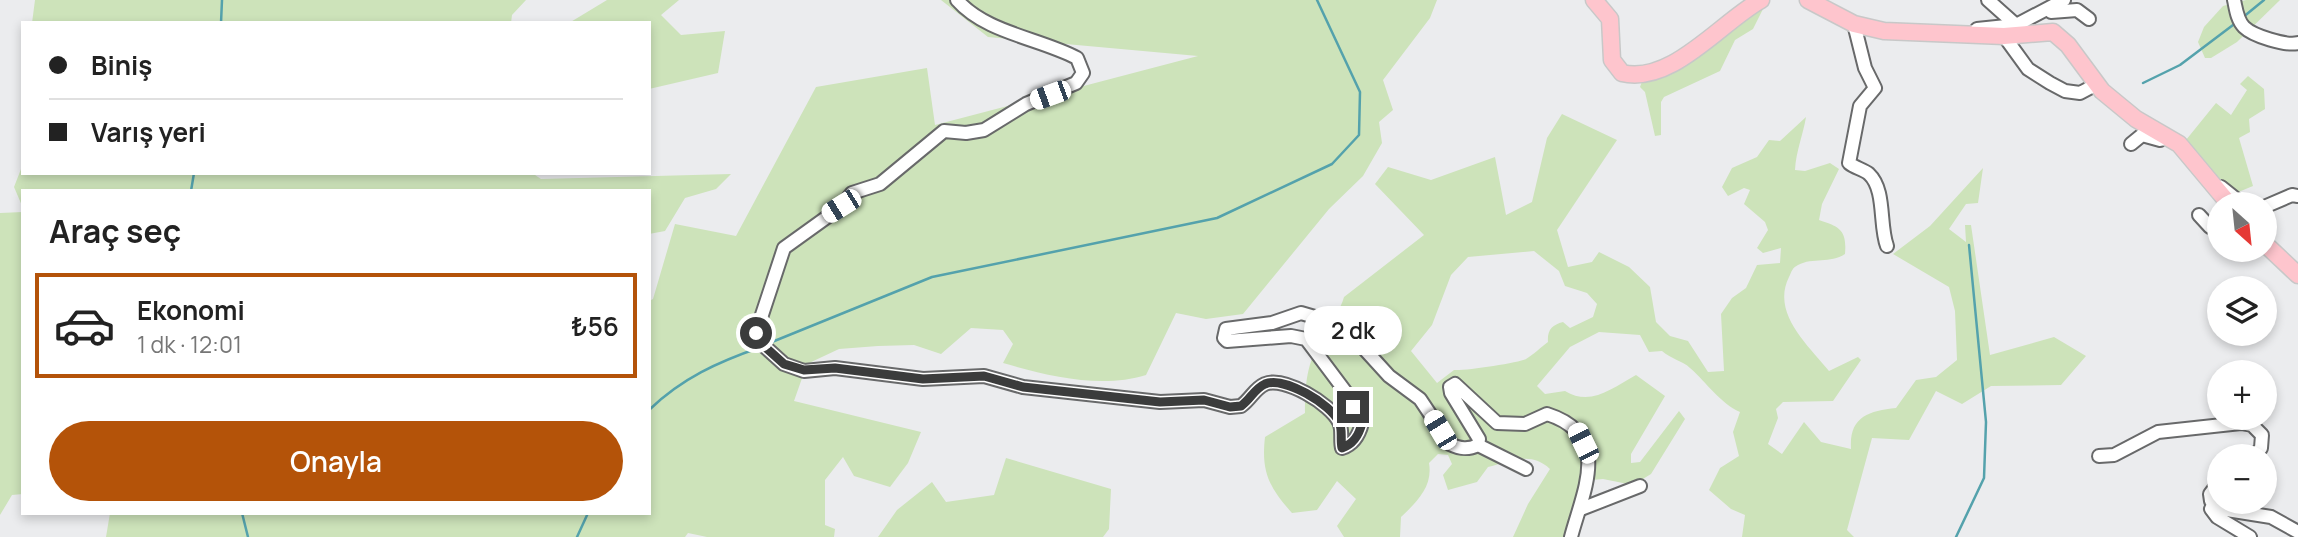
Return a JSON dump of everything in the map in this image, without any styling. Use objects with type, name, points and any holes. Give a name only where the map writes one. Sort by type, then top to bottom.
[{"type":"main road","points":[[1594,0],[1610,19],[1612,60],[1622,73],[1638,77],[1690,54],[1761,0]]},
{"type":"main road","points":[[1808,0],[1854,24],[1920,35],[2053,32],[2068,45],[2097,84],[2136,119],[2183,149],[2219,192]]},
{"type":"main road","points":[[2277,255],[2298,275]]},
{"type":"street","points":[[957,0],[966,10],[985,22],[1057,47],[1077,58],[1083,73],[1076,83],[1026,104],[984,130],[966,133],[944,131],[880,184],[852,192],[841,206],[784,247],[756,333],[763,345],[784,364],[804,370],[835,368],[923,379],[984,376],[1023,387],[1160,402],[1204,400],[1230,407],[1241,406],[1255,391],[1268,383],[1283,384],[1332,411],[1341,424],[1342,448],[1349,446],[1359,434],[1362,423],[1345,391],[1306,339],[1291,336],[1227,341],[1224,338],[1226,329],[1272,323],[1301,313],[1332,322],[1348,331],[1389,376],[1420,399],[1450,444],[1469,449],[1478,445]]},
{"type":"street","points":[[1988,0],[2010,31],[2028,69],[2058,87],[2080,93],[2097,84]]},
{"type":"street","points":[[2010,31],[2064,0]]},
{"type":"street","points":[[2234,0],[2238,18],[2245,29],[2278,43],[2298,43]]},
{"type":"street","points":[[2037,16],[2070,9],[2077,10],[2089,19]]},
{"type":"street","points":[[1854,24],[1865,68],[1875,89],[1860,106],[1849,163],[1866,171],[1874,179],[1879,191],[1881,229],[1887,246]]},
{"type":"street","points":[[2131,144],[2147,134],[2183,149]]},
{"type":"street","points":[[2199,169],[2227,192]]},
{"type":"street","points":[[2277,201],[2292,195],[2298,196]]},
{"type":"street","points":[[2199,215],[2207,224]]},
{"type":"street","points":[[1478,445],[1479,439],[1473,426],[1451,393],[1450,387],[1455,384],[1497,424],[1525,424],[1547,414],[1564,419],[1575,427],[1587,456],[1588,472],[1581,509],[1571,537]]},
{"type":"street","points":[[2099,456],[2114,454],[2158,432],[2241,423],[2252,425],[2262,435],[2261,444]]},
{"type":"street","points":[[1478,445],[1526,469]]},
{"type":"street","points":[[1581,509],[1640,486]]},
{"type":"street","points":[[2215,514],[2250,537]]},
{"type":"street","points":[[2252,514],[2271,517],[2298,532]]},
{"type":"green space","points":[[35,0],[526,0],[512,15],[511,21],[32,21]]},
{"type":"green space","points":[[607,0],[679,0],[661,15],[681,35],[725,31],[718,73],[651,89],[651,21],[572,21]]},
{"type":"green space","points":[[941,0],[1437,0],[1430,18],[1383,80],[1393,110],[1379,122],[1382,143],[1363,176],[1329,209],[1243,314],[1206,319],[1176,313],[1146,375],[1093,381],[1020,368],[1003,363],[1013,344],[1003,330],[971,328],[941,354],[914,345],[878,346],[839,349],[807,364],[794,401],[921,432],[908,463],[890,487],[854,476],[843,457],[825,480],[825,525],[835,529],[834,537],[707,537],[688,533],[685,537],[106,537],[110,515],[651,515],[651,300],[675,224],[736,236],[816,87],[927,68],[935,125],[1198,56],[988,37]]},
{"type":"green space","points":[[2246,0],[2280,0],[2237,42],[2211,58],[2205,58],[2198,42],[2204,27],[2223,6]]},
{"type":"green space","points":[[1765,5],[1753,29],[1735,40],[1720,71],[1664,97],[1661,102],[1661,135],[1655,136],[1645,92],[1640,87],[1643,79]]},
{"type":"green space","points":[[2248,76],[2264,89],[2265,109],[2249,119],[2250,132],[2239,138],[2253,186],[2235,192],[2209,172],[2186,140],[2216,103],[2231,115],[2247,90],[2240,84]]},
{"type":"green space","points":[[1562,114],[1617,140],[1557,230],[1568,267],[1592,262],[1599,252],[1629,267],[1650,287],[1656,322],[1670,336],[1688,341],[1708,372],[1724,371],[1721,314],[1732,298],[1746,288],[1757,265],[1780,263],[1781,248],[1763,253],[1757,248],[1768,230],[1765,222],[1744,204],[1750,190],[1744,188],[1728,196],[1722,187],[1732,168],[1757,157],[1769,140],[1780,141],[1806,117],[1795,170],[1805,171],[1830,163],[1839,169],[1822,204],[1819,220],[1841,231],[1845,240],[1845,254],[1794,267],[1785,290],[1785,303],[1794,328],[1829,371],[1858,357],[1861,360],[1833,401],[1783,402],[1776,409],[1778,418],[1768,444],[1782,454],[1804,422],[1821,442],[1851,449],[1853,430],[1862,418],[1877,411],[1896,408],[1916,380],[1936,377],[1957,360],[1955,311],[1949,287],[1893,254],[1930,226],[1983,168],[1978,203],[1966,204],[1949,229],[1966,242],[1965,225],[1971,225],[1990,355],[2054,337],[2086,356],[2061,385],[1991,386],[1962,404],[1936,391],[1909,440],[1872,438],[1847,530],[1854,537],[1742,537],[1745,515],[1731,509],[1709,490],[1720,468],[1739,456],[1733,432],[1740,412],[1720,398],[1687,366],[1662,351],[1649,352],[1640,335],[1599,332],[1570,347],[1537,386],[1545,394],[1565,391],[1584,397],[1593,396],[1636,375],[1665,396],[1631,454],[1631,463],[1640,462],[1679,411],[1685,419],[1651,474],[1633,485],[1603,479],[1581,481],[1565,537],[1513,537],[1528,504],[1550,469],[1543,463],[1528,459],[1488,467],[1477,482],[1448,490],[1443,475],[1452,464],[1448,455],[1438,454],[1429,463],[1429,479],[1423,493],[1401,517],[1400,537],[1344,537],[1337,526],[1356,499],[1337,481],[1317,510],[1292,513],[1268,478],[1264,460],[1265,437],[1305,413],[1311,360],[1344,297],[1424,235],[1375,184],[1388,167],[1431,180],[1495,157],[1506,215],[1532,202],[1547,138]],"holes":[[[1534,251],[1559,271],[1565,286],[1587,293],[1597,304],[1593,317],[1570,328],[1563,322],[1556,325],[1549,331],[1548,342],[1526,359],[1454,370],[1437,383],[1411,351],[1432,325],[1451,275],[1468,257]]]},
{"type":"green space","points":[[21,169],[21,175],[535,175],[541,179],[731,174],[716,189],[685,198],[665,231],[651,234],[651,189],[21,189],[21,203],[14,187]]},
{"type":"green space","points":[[21,212],[21,494],[12,495],[0,515],[0,213]]},
{"type":"green space","points":[[1006,458],[1111,489],[1109,529],[1103,537],[878,537],[897,510],[932,482],[946,502],[994,495]]},
{"type":"waterway","points":[[221,21],[222,0]]},
{"type":"waterway","points":[[767,344],[932,277],[1217,218],[1332,164],[1359,135],[1360,92],[1317,0]]},
{"type":"waterway","points":[[2242,18],[2264,0]]},
{"type":"waterway","points":[[2143,83],[2180,65],[2237,22]]},
{"type":"waterway","points":[[191,189],[194,175]]},
{"type":"waterway","points":[[1956,537],[1984,478],[1986,422],[1969,245]]},
{"type":"waterway","points":[[651,408],[674,389],[701,372],[761,347]]},
{"type":"waterway","points":[[242,515],[248,537]]},
{"type":"waterway","points":[[577,537],[587,515]]},
{"type":"route","points":[[756,333],[763,345],[784,364],[804,370],[835,368],[923,379],[984,376],[1023,387],[1160,402],[1204,400],[1230,407],[1241,406],[1255,391],[1268,383],[1283,384],[1299,390],[1332,411],[1341,424],[1339,439],[1342,448],[1349,446],[1359,434],[1362,423],[1353,407]]}]
